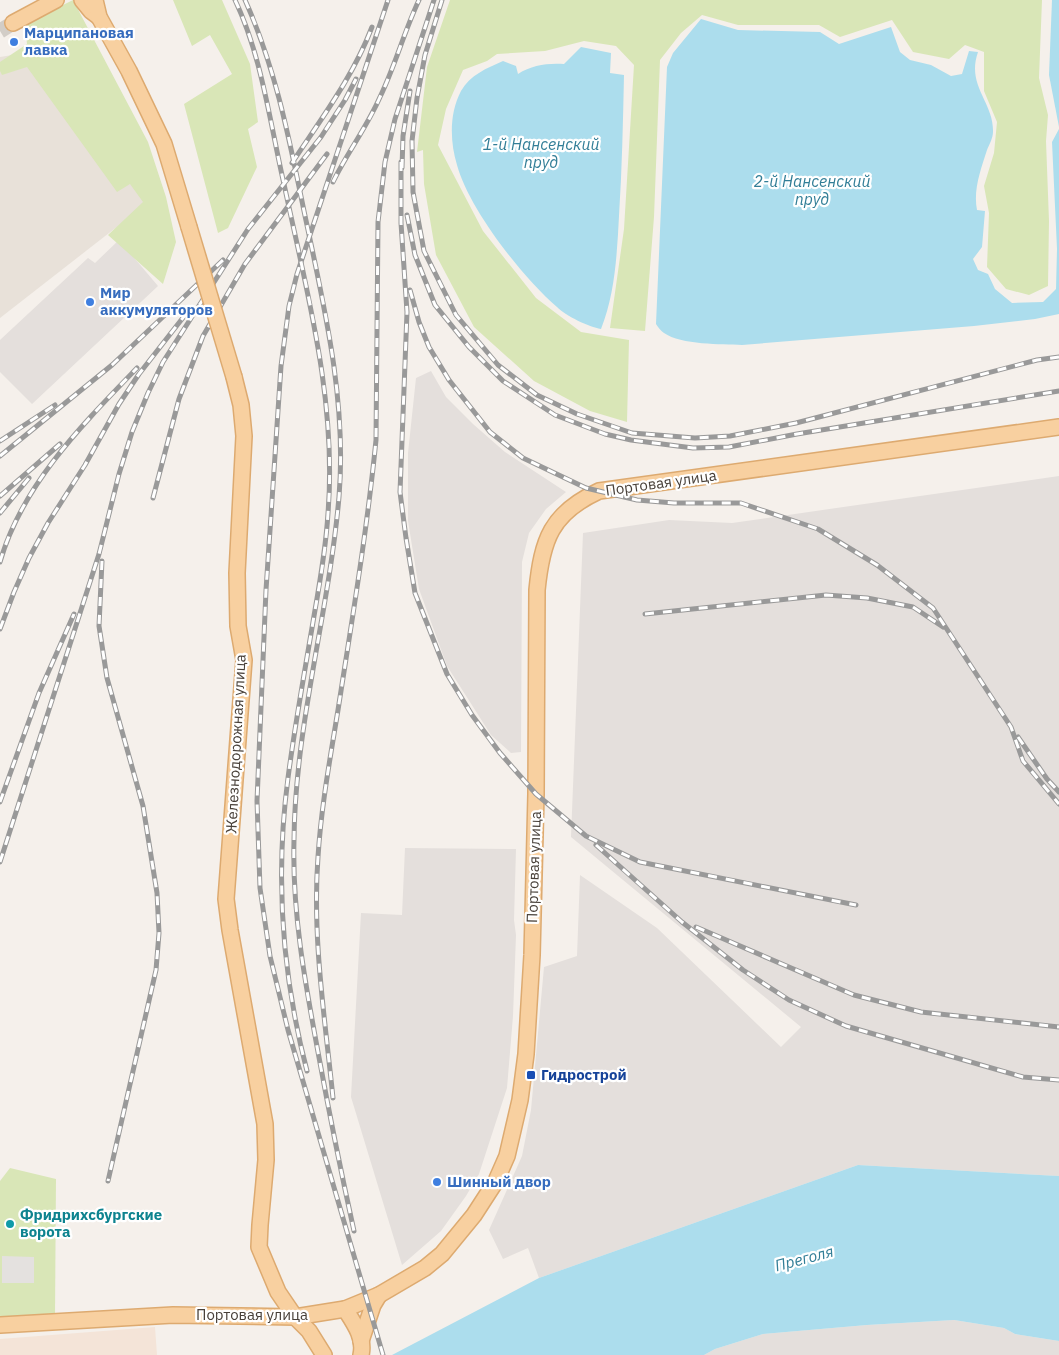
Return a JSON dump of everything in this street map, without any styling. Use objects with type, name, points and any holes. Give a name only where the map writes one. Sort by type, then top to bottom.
[{"type":"main road","points":[[40,0],[11,20],[56,0]]},
{"type":"main road","name":"Железнодорожная улица","points":[[82,0],[99,17]]},
{"type":"main road","name":"Железнодорожная улица","points":[[95,0],[99,17],[129,71],[164,144],[241,405],[244,436],[237,573],[238,626],[244,660],[226,899],[265,1124],[266,1160],[259,1247],[278,1292],[295,1317],[309,1331],[324,1355]]},
{"type":"main road","name":"Портовая улица","points":[[0,1325],[173,1315],[295,1317],[345,1309],[379,1295],[425,1268],[442,1254],[474,1216],[496,1181],[506,1156],[515,1125],[526,1054],[532,955],[536,785],[536,590],[545,541],[556,521],[581,499],[599,491],[1059,427]]},
{"type":"main road","points":[[361,1348],[373,1305],[379,1295]]},
{"type":"main road","points":[[345,1309],[357,1329],[361,1348]]},
{"type":"shaded area","points":[[31,52],[150,201],[0,318],[0,57]]},
{"type":"shaded area","points":[[119,240],[158,286],[32,404],[0,372],[0,340],[88,258],[95,263]]},
{"type":"shaded area","points":[[431,371],[446,397],[473,424],[505,452],[566,492],[546,509],[529,533],[522,562],[521,752],[511,753],[491,735],[447,666],[419,589],[408,521],[408,453],[416,378]]},
{"type":"shaded area","points":[[1059,476],[1059,1176],[858,1165],[539,1278],[528,1248],[503,1259],[489,1230],[522,1156],[531,1110],[544,967],[577,956],[580,875],[657,928],[781,1047],[801,1027],[571,837],[583,533],[669,520],[732,523]]},
{"type":"shaded area","name":"Гидрострой","points":[[405,848],[516,849],[514,920],[516,935],[513,1016],[507,1088],[479,1174],[441,1231],[402,1265],[351,1097],[361,913],[402,915]]},
{"type":"shaded area","points":[[2,1256],[34,1257],[34,1283],[2,1283]]},
{"type":"shaded area","points":[[954,1320],[1004,1328],[1015,1334],[1059,1341],[1059,1355],[704,1355],[715,1349],[763,1334]]},
{"type":"shaded area","points":[[155,1327],[157,1355],[0,1355],[0,1339]]},
{"type":"green space","points":[[73,0],[148,142],[166,197],[176,242],[163,284],[108,235],[143,202],[130,184],[117,192],[27,67],[2,75],[0,71],[0,62],[27,44],[25,24]]},
{"type":"green space","points":[[173,0],[222,0],[250,64],[258,122],[248,129],[257,167],[228,228],[218,233],[184,104],[232,74],[210,35],[192,46]]},
{"type":"green space","points":[[450,0],[1042,0],[1039,78],[1048,115],[1046,141],[1049,221],[1048,286],[1029,295],[1006,289],[987,267],[989,213],[984,186],[994,153],[997,122],[984,91],[984,52],[965,45],[949,59],[913,52],[892,20],[840,37],[819,25],[738,25],[702,15],[681,33],[660,60],[654,217],[645,331],[610,328],[624,229],[634,65],[616,46],[584,41],[545,51],[497,54],[487,61],[463,70],[446,109],[438,145],[483,231],[536,298],[581,332],[629,340],[627,422],[590,411],[534,381],[474,327],[436,255],[424,184],[423,150],[417,152],[427,67]]},
{"type":"green space","points":[[10,1168],[56,1179],[55,1317],[0,1319],[0,1181]]},
{"type":"water","points":[[1052,0],[1059,0],[1059,127],[1049,75]]},
{"type":"water","name":"2-й Нансенский пруд","points":[[701,19],[738,30],[820,32],[839,44],[891,27],[900,52],[910,60],[931,65],[951,76],[962,74],[969,51],[978,52],[975,75],[992,121],[993,132],[977,187],[977,210],[985,211],[982,247],[973,259],[978,270],[988,274],[995,289],[1012,303],[1043,302],[1056,289],[1057,249],[1052,142],[1059,129],[1059,314],[1035,319],[974,326],[742,345],[691,342],[671,337],[663,332],[656,324],[667,67],[673,53]]},
{"type":"water","name":"1-й Нансенский пруд","points":[[581,47],[611,53],[610,73],[624,75],[621,181],[616,259],[606,316],[601,329],[578,321],[561,310],[528,278],[498,241],[463,183],[457,165],[452,138],[454,109],[457,100],[465,85],[474,76],[503,61],[516,66],[518,74],[540,65],[564,64]]},
{"type":"water","name":"Преголя","points":[[858,1165],[1059,1176],[1059,1341],[1015,1334],[1004,1328],[954,1320],[763,1334],[715,1349],[704,1355],[392,1355],[539,1278]]},
{"type":"tunnel","points":[[0,31],[13,23]]},
{"type":"railway","points":[[235,0],[252,44],[264,90],[318,347],[328,430],[330,471],[326,539],[288,778],[282,852],[283,925],[287,962],[298,1035],[307,1071]]},
{"type":"railway","points":[[245,0],[265,52],[287,130],[326,318],[337,389],[341,461],[339,497],[328,583],[300,754],[296,797],[294,867],[297,920],[308,999],[354,1231]]},
{"type":"railway","points":[[383,1355],[288,1030],[270,956],[260,888],[257,801],[266,590],[281,366],[289,306],[297,274],[388,0]]},
{"type":"railway","points":[[333,182],[375,108],[419,0]]},
{"type":"railway","points":[[333,1098],[318,948],[317,887],[319,839],[364,542],[376,440],[378,222],[385,162],[395,119],[434,0]]},
{"type":"railway","points":[[442,0],[425,55],[412,141],[413,192],[424,251],[456,315],[498,365],[537,395],[577,414],[632,433],[695,438],[730,436],[796,423],[1037,360],[1059,357]]},
{"type":"railway","points":[[292,163],[346,80],[372,27]]},
{"type":"railway","points":[[0,862],[99,554],[119,474],[132,432],[148,393],[163,362],[248,229],[321,137],[356,79]]},
{"type":"railway","points":[[402,168],[403,136],[410,91]]},
{"type":"railway","points":[[153,498],[179,399],[203,336],[245,264],[327,154]]},
{"type":"railway","points":[[401,162],[401,223],[407,312],[400,492],[415,593],[447,674],[472,715],[500,753],[536,794],[586,836],[640,862],[856,905]]},
{"type":"railway","points":[[407,215],[415,255],[435,305],[469,347],[503,381],[555,415],[605,434],[631,440],[693,448],[729,447],[1059,391]]},
{"type":"railway","points":[[0,456],[112,365],[223,260]]},
{"type":"railway","points":[[410,290],[419,322],[429,347],[449,380],[490,432],[523,458],[586,488],[637,500],[674,503],[741,503],[818,529],[877,565],[933,608],[1011,727],[1023,761],[1059,804]]},
{"type":"railway","points":[[0,629],[29,558],[48,523],[85,465],[119,404],[139,374],[189,310]]},
{"type":"railway","points":[[0,562],[10,534],[23,507],[39,482],[75,434],[137,368]]},
{"type":"railway","points":[[0,441],[55,405]]},
{"type":"railway","points":[[0,496],[60,444]]},
{"type":"railway","points":[[0,513],[29,478]]},
{"type":"railway","points":[[102,561],[99,626],[107,678],[143,806],[157,893],[159,933],[156,970],[108,1181]]},
{"type":"railway","points":[[645,614],[826,595],[867,598],[913,607],[943,627]]},
{"type":"railway","points":[[0,802],[39,693],[74,614]]},
{"type":"railway","points":[[1018,737],[1047,779],[1059,792]]},
{"type":"railway","points":[[596,845],[682,922],[743,970],[789,1000],[846,1026],[1023,1077],[1059,1080]]},
{"type":"railway","points":[[696,927],[854,995],[921,1012],[1059,1027]]},
{"type":"place","name":"Марципановая лавка","points":[[14,42]]},
{"type":"place","name":"Мир аккумуляторов","points":[[90,302]]},
{"type":"place","name":"Гидрострой","points":[[531,1075]]},
{"type":"place","name":"Шинный двор","points":[[437,1182]]},
{"type":"place","name":"Фридрихсбургские ворота","points":[[10,1224]]}]
